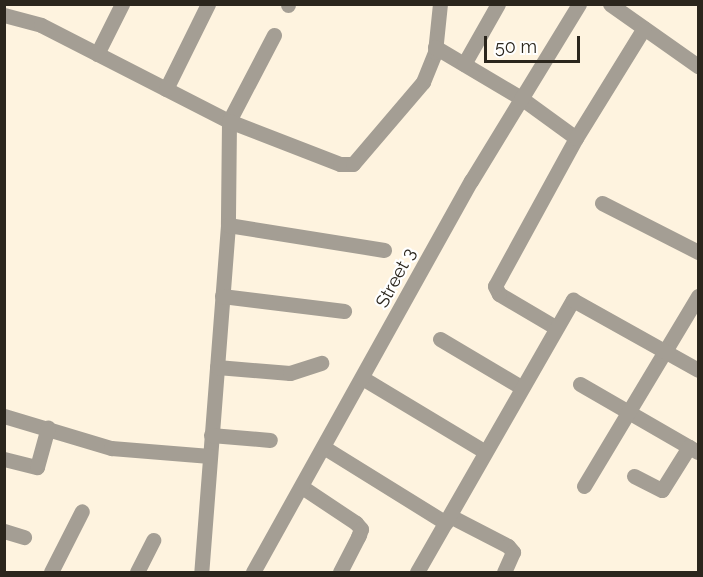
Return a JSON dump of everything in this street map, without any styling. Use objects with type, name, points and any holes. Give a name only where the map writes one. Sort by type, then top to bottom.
[{"type":"street","points":[[97,54],[122,4]]},
{"type":"street","points":[[166,89],[208,4]]},
{"type":"street","points":[[4,15],[41,25],[229,121],[340,164],[353,164],[423,82],[435,47],[440,4]]},
{"type":"street","points":[[464,64],[498,4]]},
{"type":"street","name":"Street 3","points":[[253,573],[521,98],[579,4]]},
{"type":"street","points":[[610,4],[699,66]]},
{"type":"street","points":[[555,327],[499,294],[495,286],[576,138],[644,28]]},
{"type":"street","points":[[201,573],[228,225],[229,121],[274,35]]},
{"type":"street","points":[[435,47],[521,98],[576,138]]},
{"type":"street","points":[[602,203],[699,252]]},
{"type":"street","points":[[228,225],[384,250]]},
{"type":"street","points":[[222,296],[344,311]]},
{"type":"street","points":[[584,486],[699,296]]},
{"type":"street","points":[[417,573],[568,305],[578,299],[699,370]]},
{"type":"street","points":[[440,339],[521,387]]},
{"type":"street","points":[[216,367],[291,373],[321,363]]},
{"type":"street","points":[[364,379],[484,452]]},
{"type":"street","points":[[580,384],[694,449],[662,489],[634,476]]},
{"type":"street","points":[[4,416],[48,427],[111,448],[210,456]]},
{"type":"street","points":[[4,459],[37,467],[48,427]]},
{"type":"street","points":[[211,435],[270,441]]},
{"type":"street","points":[[325,447],[448,520],[508,546],[513,552],[504,573]]},
{"type":"street","points":[[302,487],[356,523],[361,529],[340,573]]},
{"type":"street","points":[[51,573],[82,511]]},
{"type":"street","points":[[4,531],[24,537]]},
{"type":"street","points":[[137,573],[153,540]]}]
